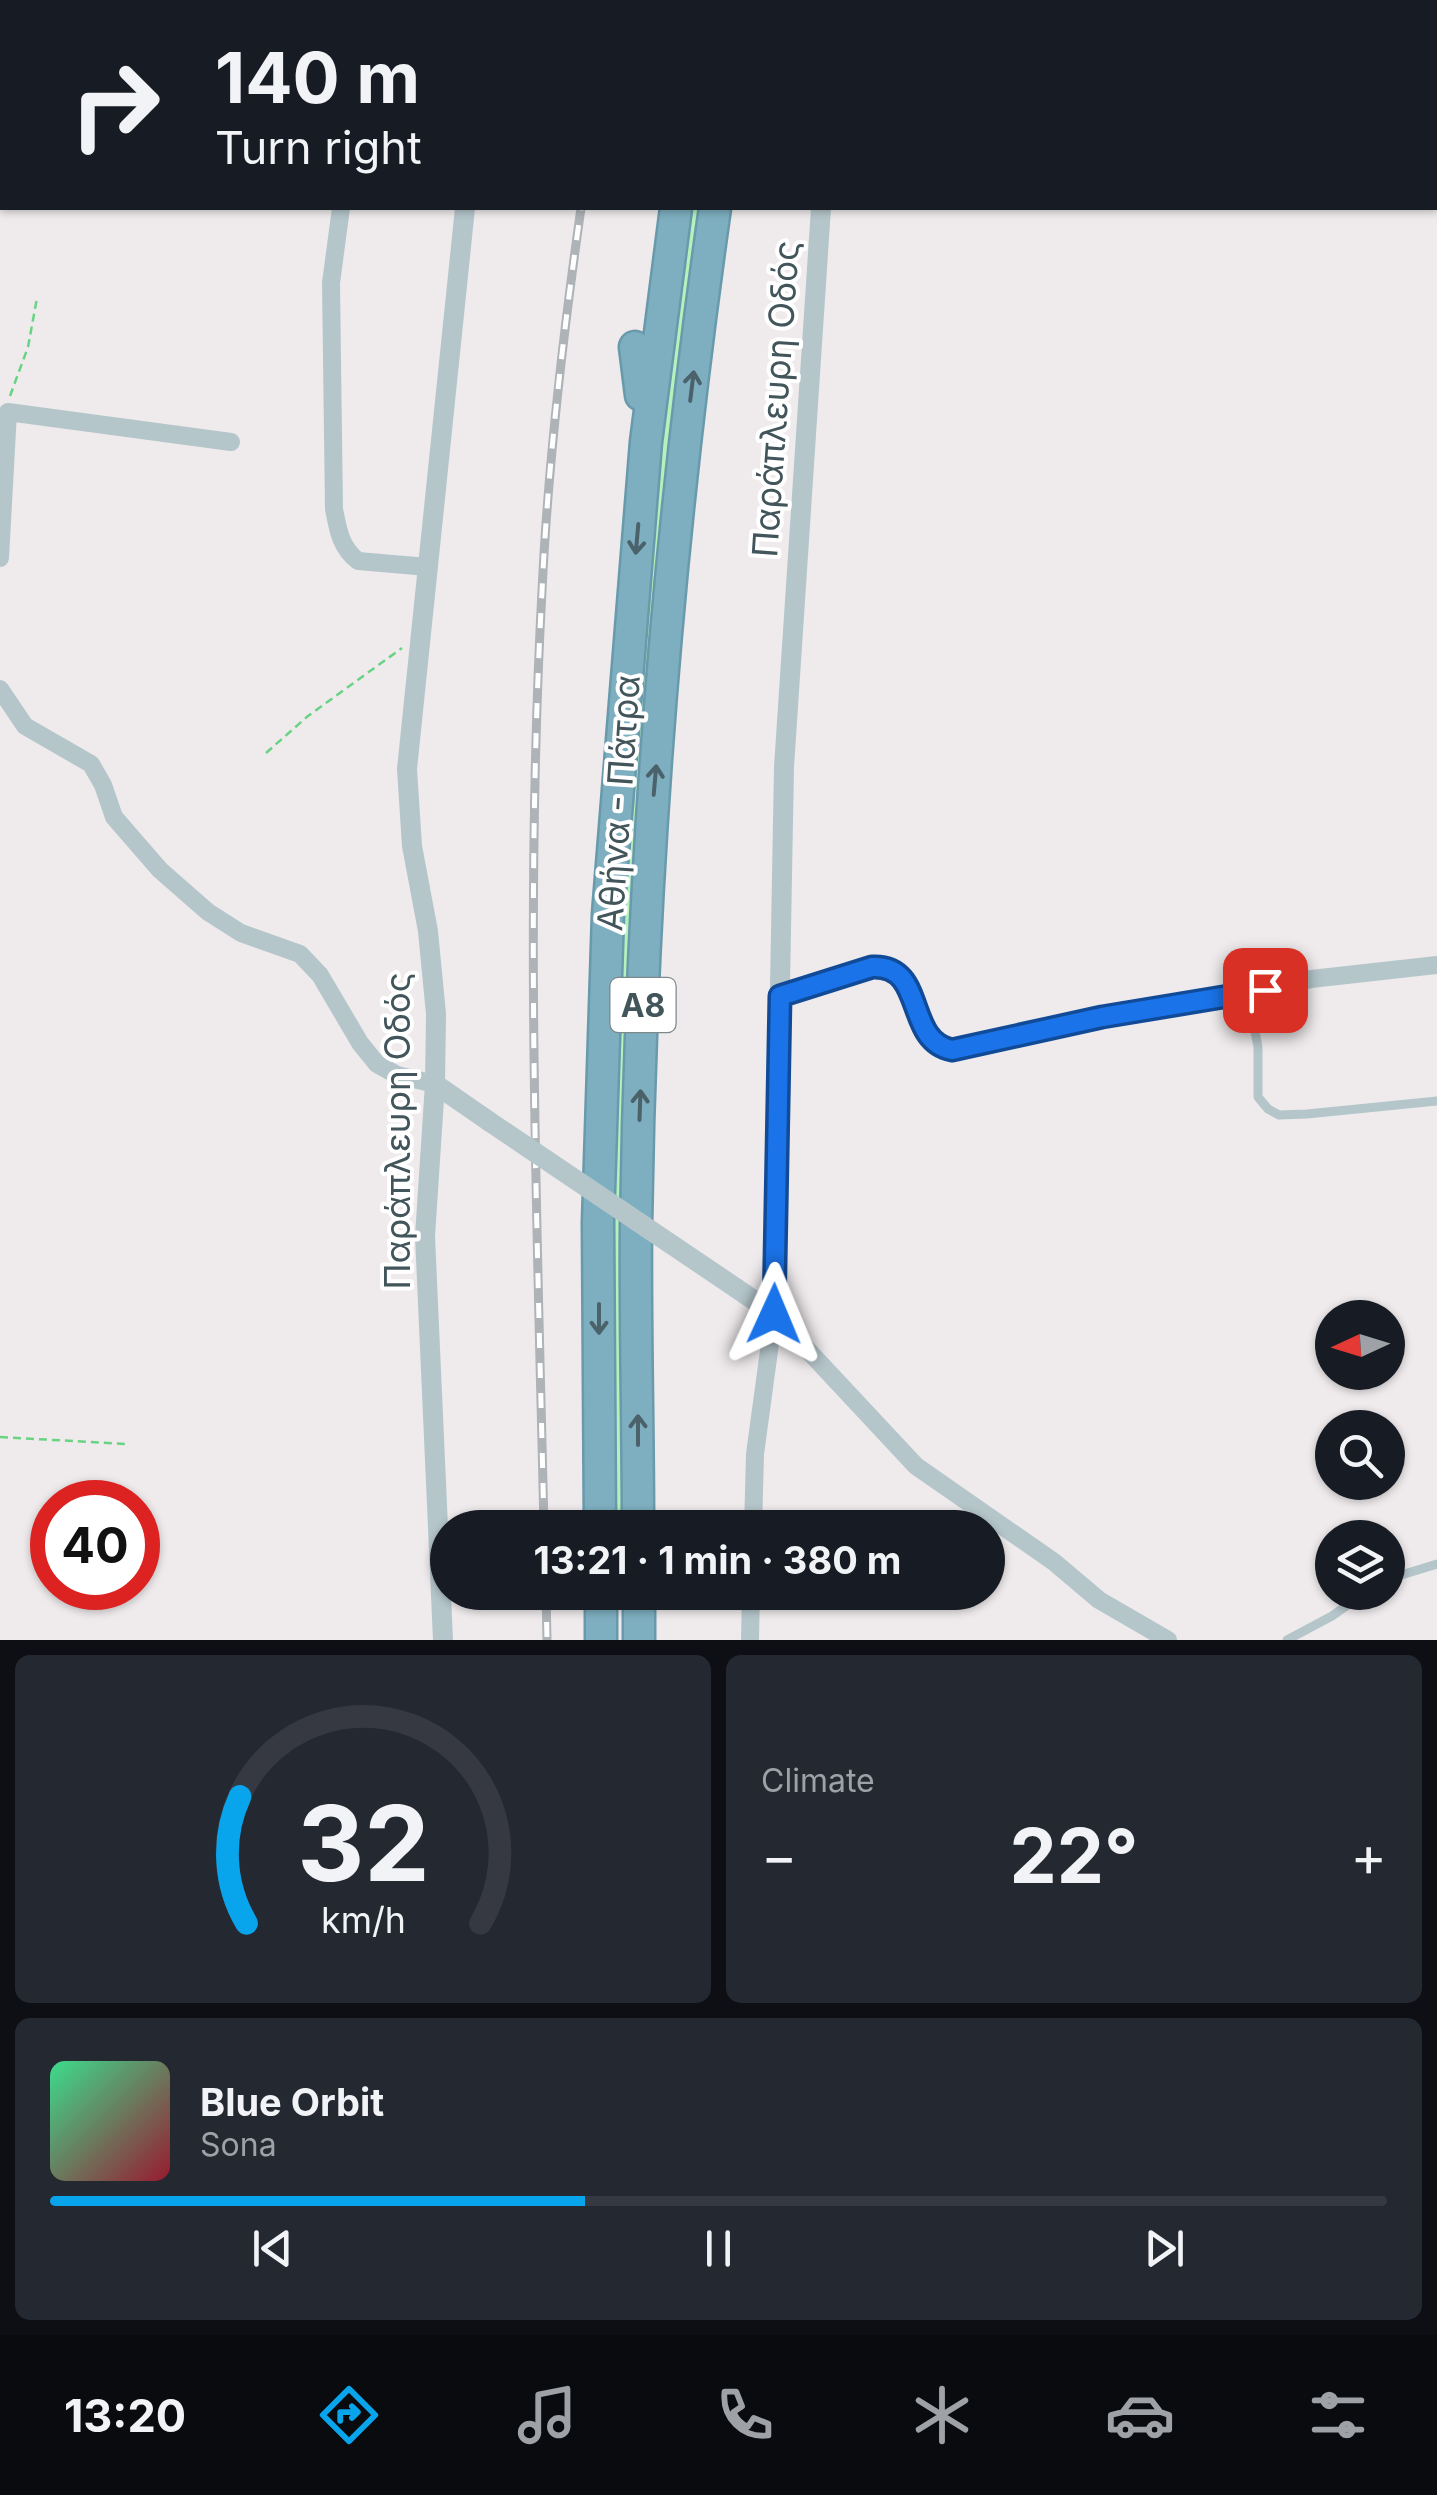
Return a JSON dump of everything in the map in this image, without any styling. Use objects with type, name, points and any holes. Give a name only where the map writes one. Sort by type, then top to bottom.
[{"type":"highway","name":"Αθήνα - Πάτρα","points":[[600,1510],[598,1222],[606,946],[646,442],[676,210]]},
{"type":"highway","name":"Αθήνα - Πάτρα","points":[[638,1510],[636,1226],[646,917],[676,532],[714,210]]},
{"type":"highway","points":[[635,347],[646,442]]},
{"type":"highway","points":[[600,1610],[601,1640]]},
{"type":"highway","points":[[639,1610],[639,1640]]},
{"type":"street","points":[[340,210],[331,283],[334,509],[340,538],[349,554],[358,560],[428,567]]},
{"type":"street","name":"Παράπλευρη Οδός","points":[[443,1640],[425,1236],[436,1084],[436,1014],[428,931],[412,846],[407,769],[465,210]]},
{"type":"street","name":"Παράπλευρη Οδός","points":[[774,1314],[784,767],[820,210]]},
{"type":"street","points":[[0,558],[8,412],[231,442]]},
{"type":"street","points":[[0,690],[25,726],[91,764],[114,817],[160,870],[208,912],[241,933],[300,954],[320,975],[377,1064],[397,1075],[436,1084],[774,1314],[916,1466],[1054,1562],[1099,1600],[1168,1640]]},
{"type":"street","points":[[780,996],[872,967],[886,967],[905,980],[927,1036],[952,1050],[1102,1017],[1248,994],[1342,974],[1437,965]]},
{"type":"street","points":[[753,1510],[755,1454],[774,1314]]},
{"type":"street","points":[[750,1640],[751,1610]]},
{"type":"lane","points":[[1248,994],[1258,1047],[1258,1097],[1268,1110],[1279,1115],[1306,1114],[1437,1100]]},
{"type":"lane","points":[[1405,1574],[1437,1564]]},
{"type":"lane","points":[[1287,1640],[1340,1610]]},
{"type":"path","points":[[8,412],[10,392],[28,346],[37,298]]},
{"type":"path","points":[[266,753],[375,664],[420,636]]},
{"type":"path","points":[[0,1437],[126,1444]]},
{"type":"green space","points":[[691,210],[700,210],[670,445],[631,916],[624,1510],[616,1510],[614,1217],[622,964],[637,711],[660,459]]},
{"type":"railway","points":[[544,1510],[533,942],[537,708],[552,447],[581,210]]},
{"type":"railway","points":[[546,1610],[547,1640]]},
{"type":"route","points":[[774,1314],[780,996],[872,967],[886,967],[905,980],[927,1036],[952,1050],[1102,1017],[1265,990]]}]
